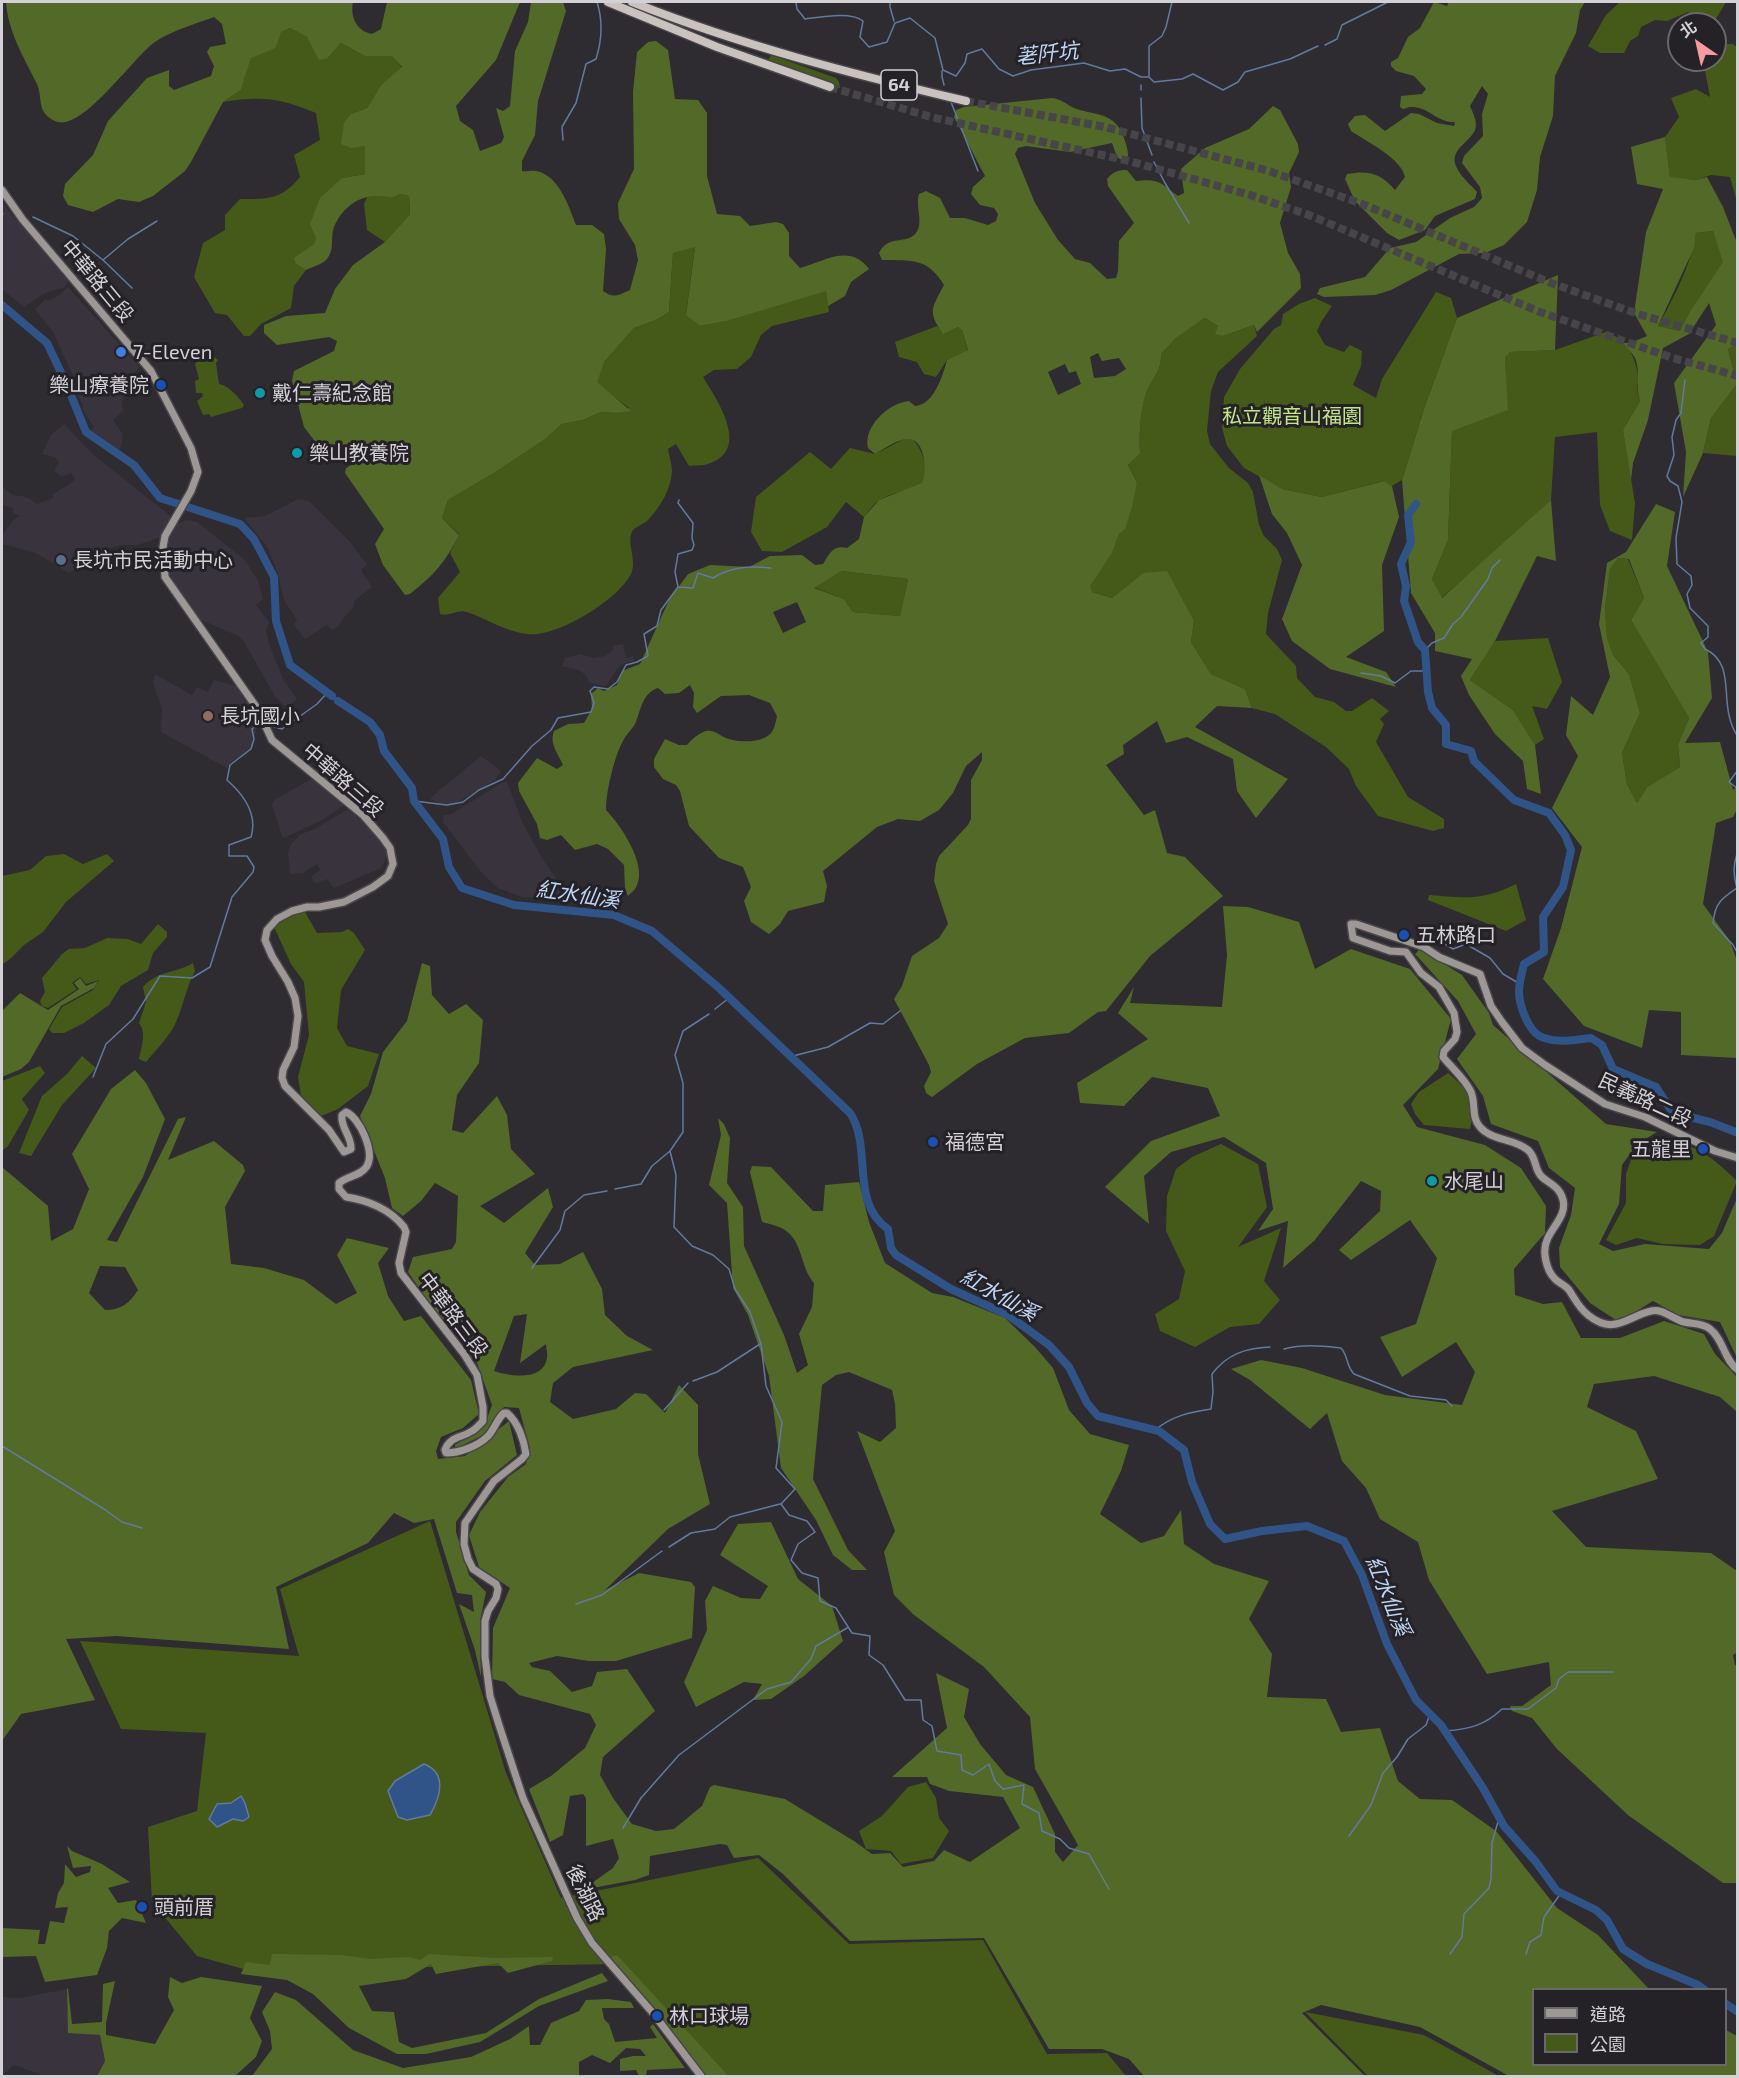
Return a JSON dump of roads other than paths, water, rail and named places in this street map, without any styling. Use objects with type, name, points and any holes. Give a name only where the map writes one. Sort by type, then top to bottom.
[{"type":"highway","points":[[608,2],[717,47],[830,87]]},
{"type":"highway","name":"64","points":[[632,2],[752,45],[832,69],[966,101]]},
{"type":"main road","name":"中華路三段","points":[[2,190],[23,220],[151,371],[196,462],[198,472],[189,494],[165,536],[163,547],[165,576],[257,708],[272,740],[363,815],[390,848],[393,864],[388,876],[380,882],[344,902],[319,907],[308,906],[292,911],[277,919],[267,930],[265,940],[295,998],[298,1016],[294,1047],[283,1070],[282,1077],[285,1086],[328,1130],[344,1152],[351,1149],[351,1145],[341,1118],[346,1112],[354,1117],[364,1135],[369,1160],[362,1171],[339,1183],[339,1189],[345,1197],[361,1199],[377,1206],[404,1227],[406,1232],[399,1263],[401,1273],[464,1354],[477,1375],[483,1407],[483,1421],[471,1433],[452,1440],[447,1444],[445,1450],[449,1453],[471,1446],[488,1436],[499,1417],[504,1413],[513,1419],[525,1447],[526,1454],[494,1481],[465,1523],[464,1544],[468,1559],[473,1569],[496,1584],[498,1589],[485,1621],[485,1657],[490,1696]]},
{"type":"main road","name":"民義路二段","points":[[1737,1158],[1727,1156],[1645,1117],[1605,1104],[1545,1065],[1522,1048],[1502,1022],[1491,1006],[1480,974],[1439,957],[1424,946],[1351,924],[1353,938],[1390,951],[1406,952],[1421,973],[1439,987],[1454,1013],[1457,1032],[1455,1039],[1444,1051],[1443,1057],[1469,1088],[1475,1119],[1487,1133],[1512,1140],[1528,1150],[1535,1158],[1541,1177],[1560,1191],[1564,1203],[1562,1216],[1546,1242],[1545,1256],[1554,1278],[1564,1285],[1590,1317],[1606,1324],[1615,1326],[1651,1310],[1659,1310],[1682,1321],[1701,1324],[1711,1329],[1731,1365],[1737,1370]]},
{"type":"main road","name":"後湖路","points":[[490,1696],[517,1784],[576,1918],[592,1942],[652,2012],[701,2076]]},
{"type":"water","points":[[424,1764],[432,1768],[439,1780],[439,1794],[434,1808],[430,1815],[407,1820],[398,1817],[388,1791],[395,1781]]},
{"type":"water","points":[[241,1796],[249,1817],[243,1821],[233,1819],[217,1827],[209,1819],[217,1804],[231,1803]]},
{"type":"waterway","points":[[563,140],[562,127],[576,103],[586,64],[596,59],[598,52],[601,23],[597,2]]},
{"type":"waterway","name":"荖阡坑","points":[[796,2],[797,9],[805,19],[844,15],[863,21],[860,37],[869,47],[887,42],[895,23],[910,18],[935,38],[943,70],[956,76],[965,63],[967,54],[982,49],[999,69],[1013,76],[1031,70],[1084,63],[1110,71],[1125,69],[1141,77],[1149,77],[1154,82],[1182,79],[1193,74],[1223,90],[1238,82],[1245,72],[1290,59],[1318,46]]},
{"type":"waterway","points":[[890,2],[894,21]]},
{"type":"waterway","points":[[1149,76],[1149,46],[1162,36],[1172,2]]},
{"type":"waterway","name":"荖阡坑","points":[[1325,45],[1337,39],[1342,25],[1388,2]]},
{"type":"waterway","points":[[942,71],[944,85]]},
{"type":"waterway","points":[[1141,85],[1141,90]]},
{"type":"waterway","points":[[1141,98],[1142,128],[1152,155]]},
{"type":"waterway","points":[[951,102],[978,171]]},
{"type":"waterway","points":[[1154,162],[1189,223]]},
{"type":"waterway","points":[[33,217],[73,236],[103,260],[128,239],[157,221]]},
{"type":"waterway","points":[[103,260],[132,288]]},
{"type":"waterway","name":"紅水仙溪","points":[[2,305],[47,343],[86,432],[134,465],[160,498],[240,524],[254,539],[274,577],[276,621],[290,665],[332,696]]},
{"type":"waterway","points":[[1685,380],[1681,413],[1676,420],[1672,437],[1674,455],[1667,476],[1678,486],[1682,502],[1676,538],[1677,564],[1691,576],[1692,585],[1687,594],[1690,608],[1708,626],[1708,637],[1701,643],[1715,656],[1725,675],[1728,712],[1738,737]]},
{"type":"waterway","points":[[678,587],[675,572],[678,554],[692,550],[694,545],[693,523],[678,503],[679,500]]},
{"type":"waterway","points":[[1416,504],[1408,515],[1411,542],[1401,564],[1406,586],[1404,601],[1418,642],[1425,650],[1428,692],[1432,708],[1446,725],[1446,744],[1471,751],[1474,761],[1514,800],[1549,813],[1565,835],[1571,850],[1563,887],[1543,917],[1544,952],[1524,964],[1519,991],[1529,1025],[1539,1035],[1550,1040],[1591,1038],[1602,1045],[1613,1069],[1656,1087],[1673,1113],[1710,1122],[1738,1133]]},
{"type":"waterway","points":[[1425,650],[1432,643],[1444,638],[1488,579],[1492,568],[1500,560]]},
{"type":"waterway","points":[[414,801],[447,805],[463,802],[479,790],[503,779],[532,746],[551,730],[558,718],[591,712],[594,703],[590,691],[594,687],[608,689],[617,682],[626,665],[648,656],[644,634],[657,626],[661,610],[678,587],[693,588],[698,573],[713,578],[727,571],[741,568],[771,568]]},
{"type":"waterway","points":[[1361,673],[1381,676],[1395,683],[1411,671],[1425,671]]},
{"type":"waterway","points":[[269,725],[282,729],[317,704],[327,693]]},
{"type":"waterway","name":"紅水仙溪","points":[[338,701],[370,722],[380,735],[384,751],[412,788],[414,801],[443,839],[449,867],[462,888],[514,905],[614,915],[652,931],[719,988],[850,1113],[857,1127],[869,1204],[876,1218],[888,1229],[891,1248],[896,1255],[951,1289],[1008,1315],[1049,1345],[1069,1367],[1087,1403],[1098,1416],[1159,1431],[1184,1450],[1192,1482],[1210,1524],[1225,1539],[1262,1531],[1307,1526],[1344,1541],[1362,1575],[1387,1644],[1416,1700],[1441,1725],[1483,1788],[1504,1826],[1536,1862],[1557,1891],[1596,1910],[1607,1920],[1623,1949],[1647,1964],[1702,1988]]},
{"type":"waterway","points":[[93,1077],[106,1044],[133,1019],[160,976],[192,978],[210,967],[232,897],[253,872],[254,867],[247,856],[229,856],[229,845],[251,837],[253,820],[244,799],[227,780],[230,765],[251,749],[254,739],[252,729],[260,723]]},
{"type":"waterway","points":[[1738,770],[1729,782],[1738,789]]},
{"type":"waterway","points":[[1738,815],[1738,834]]},
{"type":"waterway","points":[[1738,851],[1734,870],[1737,888],[1720,902],[1715,911],[1713,923],[1738,954]]},
{"type":"waterway","points":[[1421,934],[1431,935],[1453,949],[1466,944],[1490,958],[1503,974],[1520,984]]},
{"type":"waterway","points":[[715,1009],[729,998]]},
{"type":"waterway","points":[[793,1056],[828,1047],[870,1023],[883,1024],[900,1011]]},
{"type":"waterway","points":[[709,1014],[683,1031],[675,1055],[683,1083],[683,1132],[670,1151],[676,1175],[674,1227],[692,1246],[713,1255],[729,1269],[735,1289],[750,1312],[761,1344],[766,1386],[782,1422],[776,1468],[795,1489],[781,1504],[789,1515],[807,1521],[815,1532],[798,1544],[791,1560],[802,1573],[818,1578],[820,1601],[836,1608],[852,1633],[870,1636],[869,1655],[883,1665],[905,1700],[921,1700],[923,1720],[932,1726],[937,1751],[961,1755],[962,1770],[973,1775],[989,1764],[995,1781],[1003,1789],[1024,1785],[1022,1804],[1039,1813],[1042,1831],[1060,1839],[1069,1848],[1089,1854],[1109,1889]]},
{"type":"waterway","points":[[615,1189],[641,1184],[652,1166],[670,1151]]},
{"type":"waterway","points":[[532,1268],[560,1230],[565,1211],[584,1195],[607,1191]]},
{"type":"waterway","points":[[693,1381],[717,1372],[760,1344]]},
{"type":"waterway","points":[[1284,1349],[1306,1346],[1341,1348],[1354,1374],[1410,1396],[1446,1400],[1452,1406]]},
{"type":"waterway","points":[[1155,1430],[1182,1415],[1211,1409],[1212,1374],[1218,1367],[1238,1353],[1270,1347]]},
{"type":"waterway","points":[[664,1410],[688,1383]]},
{"type":"waterway","points":[[2,1446],[122,1522],[142,1528]]},
{"type":"waterway","points":[[669,1547],[691,1533],[715,1529],[730,1517],[780,1504]]},
{"type":"waterway","points":[[576,1604],[602,1595],[662,1551]]},
{"type":"waterway","points":[[623,1828],[641,1798],[679,1755],[767,1689],[791,1682],[811,1659],[816,1646],[847,1628]]},
{"type":"waterway","points":[[1445,1731],[1476,1726],[1502,1709],[1528,1709],[1556,1688],[1559,1679],[1568,1672],[1613,1672]]},
{"type":"waterway","points":[[1349,1836],[1371,1805],[1383,1773],[1397,1757],[1408,1739],[1426,1725],[1430,1714]]},
{"type":"waterway","points":[[1450,1954],[1462,1937],[1464,1914],[1489,1888],[1492,1843],[1499,1818]]},
{"type":"waterway","points":[[1526,1954],[1530,1942],[1541,1935],[1544,1917],[1561,1893]]},
{"type":"waterway","name":"紅水仙溪","points":[[1727,2005],[1738,2012]]},
{"type":"tunnel","points":[[830,87],[931,117],[1129,161],[1250,195],[1309,215],[1540,312],[1673,358],[1738,376]]},
{"type":"tunnel","points":[[966,101],[1105,127],[1269,171],[1365,205],[1551,283],[1638,314],[1738,343]]},
{"type":"place","name":"7-Eleven","points":[[121,352]]},
{"type":"place","name":"樂山療養院","points":[[161,385]]},
{"type":"place","name":"戴仁壽紀念館","points":[[260,393]]},
{"type":"place","name":"樂山教養院","points":[[297,453]]},
{"type":"place","name":"長坑市民活動中心","points":[[61,560]]},
{"type":"place","name":"長坑國小","points":[[208,716]]},
{"type":"place","name":"五林路口","points":[[1404,935]]},
{"type":"place","name":"福德宮","points":[[933,1142]]},
{"type":"place","name":"五龍里","points":[[1703,1149]]},
{"type":"place","name":"水尾山","points":[[1432,1181]]},
{"type":"place","name":"頭前厝","points":[[142,1907]]},
{"type":"place","name":"林口球場","points":[[657,2016]]},
{"type":"park label","name":"私立觀音山福園","points":[[1292,416]]}]
